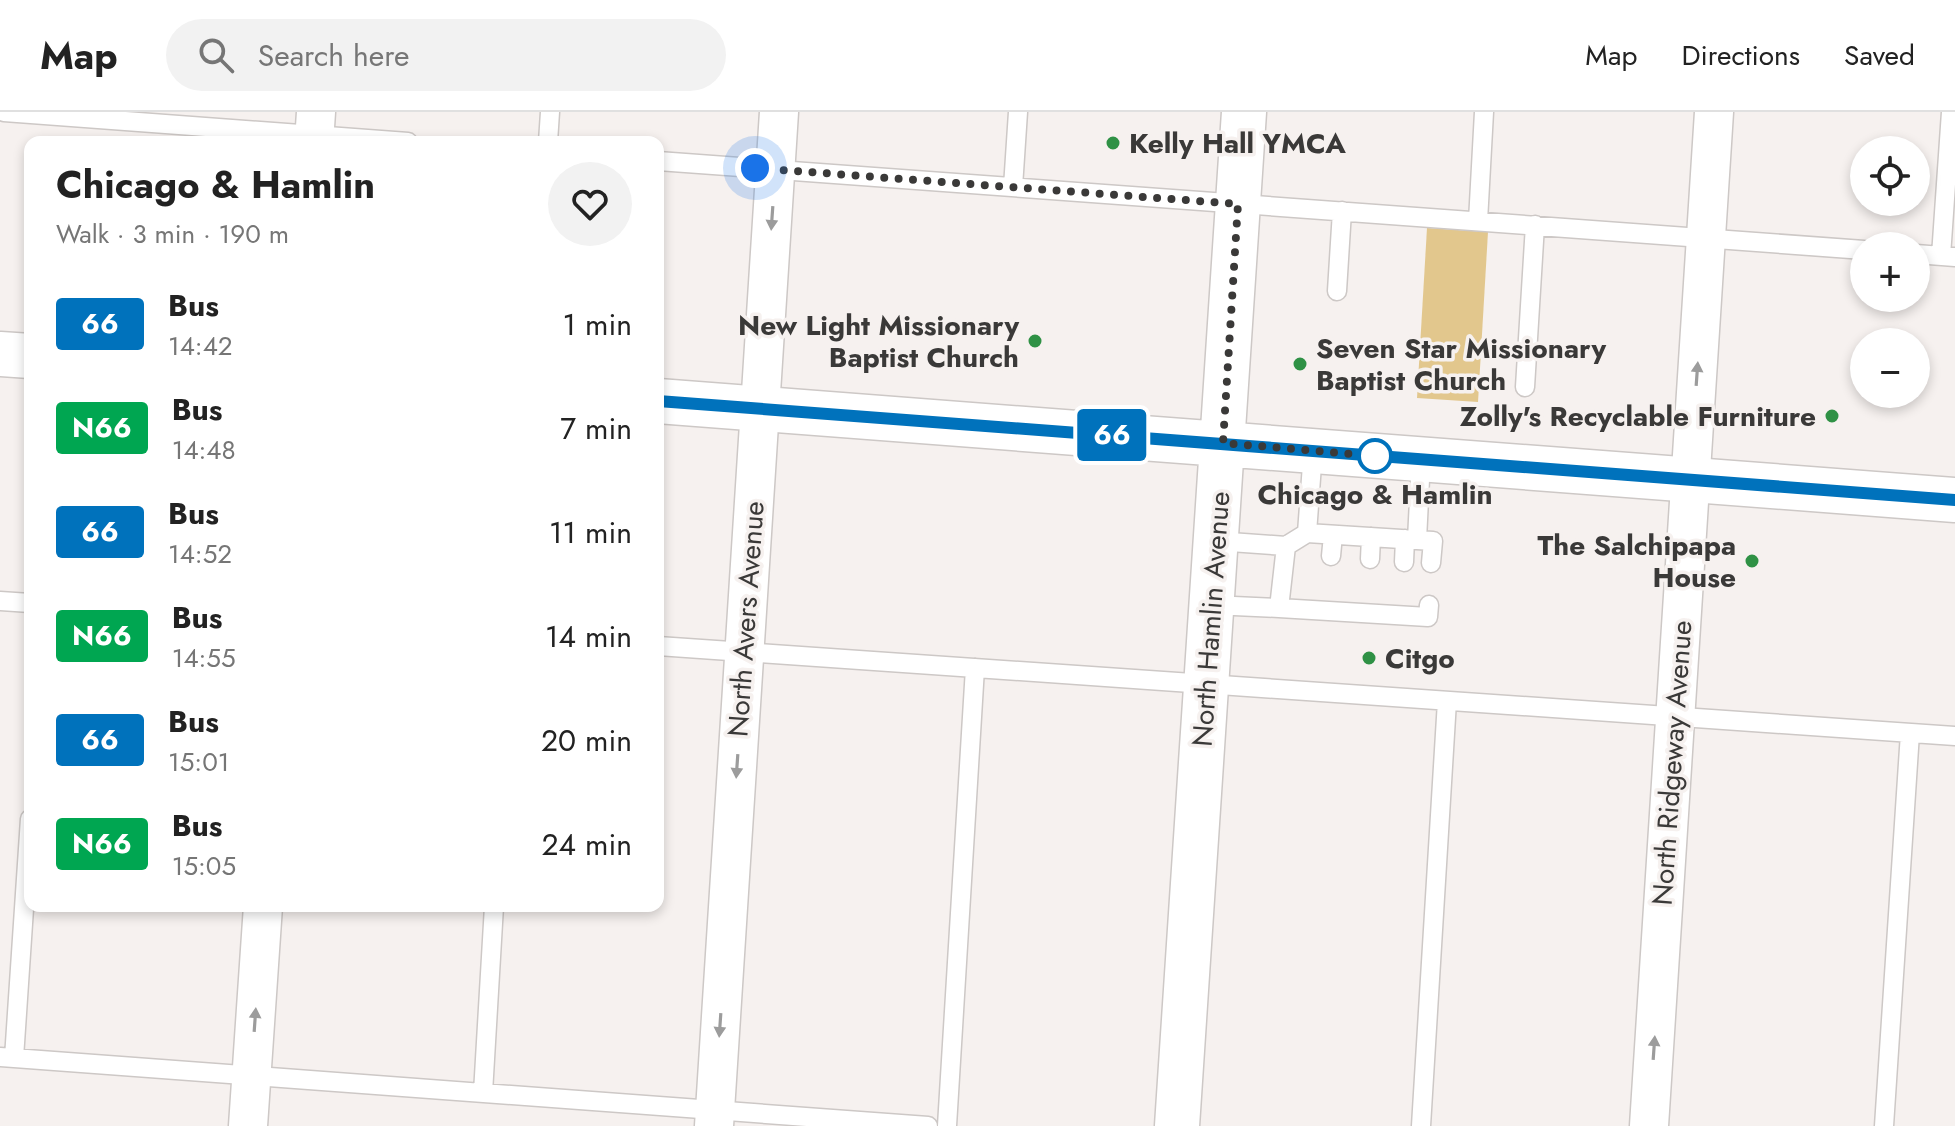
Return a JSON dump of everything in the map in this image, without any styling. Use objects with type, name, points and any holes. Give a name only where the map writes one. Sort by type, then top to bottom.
[{"type":"main road","name":"North Hamlin Avenue","points":[[1177,1126],[1244,112]]},
{"type":"main road","points":[[0,354],[24,356]]},
{"type":"main road","points":[[664,401],[1955,500]]},
{"type":"street","name":"North Avers Avenue","points":[[714,1118],[779,112]]},
{"type":"street","name":"North Ridgeway Avenue","points":[[1649,1126],[1714,112]]},
{"type":"street","points":[[248,1126],[263,912]]},
{"type":"lane","points":[[4,112],[315,130],[362,136]]},
{"type":"lane","points":[[548,136],[550,112]]},
{"type":"lane","points":[[1013,187],[1018,112]]},
{"type":"lane","points":[[1478,221],[1484,112]]},
{"type":"lane","points":[[1948,256],[1951,112]]},
{"type":"lane","points":[[664,161],[1850,249]]},
{"type":"lane","points":[[1337,291],[1342,211]]},
{"type":"lane","points":[[1525,387],[1535,225]]},
{"type":"lane","points":[[1307,533],[1313,451]]},
{"type":"lane","points":[[1404,562],[1411,539],[1421,459]]},
{"type":"lane","points":[[1216,541],[1286,546],[1307,533],[1433,541],[1431,563]]},
{"type":"lane","points":[[1331,556],[1333,535]]},
{"type":"lane","points":[[1370,559],[1371,537]]},
{"type":"lane","points":[[1279,608],[1286,546]]},
{"type":"lane","points":[[0,601],[24,603]]},
{"type":"lane","points":[[1212,605],[1279,608],[1327,604],[1366,606],[1402,609],[1428,617],[1429,605]]},
{"type":"lane","points":[[664,646],[1955,736]]},
{"type":"lane","points":[[947,1126],[975,668]]},
{"type":"lane","points":[[1421,1126],[1447,701]]},
{"type":"lane","points":[[1884,1126],[1910,733]]},
{"type":"lane","points":[[24,881],[7,1058],[483,1093],[714,1118],[928,1126]]},
{"type":"lane","points":[[483,1093],[494,912]]},
{"type":"shaded area","points":[[1427,228],[1488,232],[1478,402],[1417,398]]},
{"type":"bus line","name":"66","points":[[664,401],[1955,500]]},
{"type":"place","name":"Kelly Hall YMCA","points":[[1113,143]]},
{"type":"place","name":"New Light Missionary Baptist Church","points":[[1035,341]]},
{"type":"place","name":"Seven Star Missionary Baptist Church","points":[[1300,364]]},
{"type":"place","name":"Zolly's Recyclable Furniture","points":[[1832,416]]},
{"type":"place","name":"Chicago & Hamlin","points":[[1375,456]]},
{"type":"place","name":"The Salchipapa House","points":[[1752,561]]},
{"type":"place","name":"Citgo","points":[[1369,658]]},
{"type":"route","points":[[755,168],[1238,204],[1223,443],[1375,456]]}]
